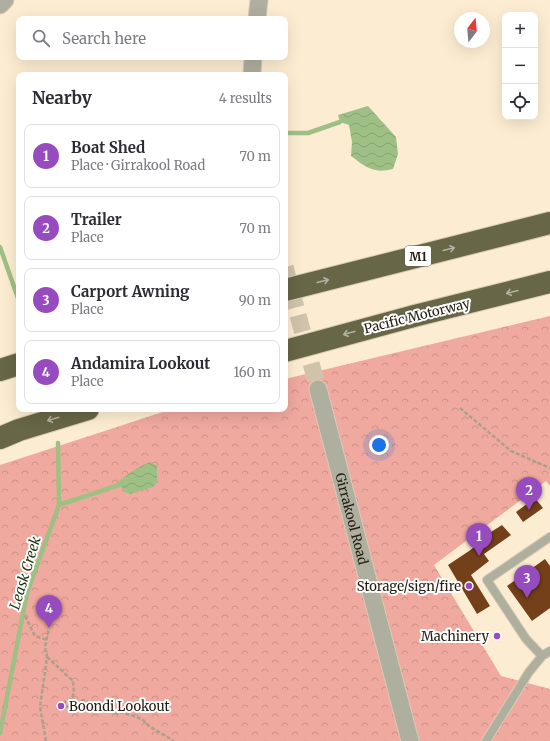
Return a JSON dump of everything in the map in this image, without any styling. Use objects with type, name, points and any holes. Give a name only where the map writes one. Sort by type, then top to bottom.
[{"type":"highway","name":"M1","points":[[288,289],[550,223]]},
{"type":"highway","name":"Pacific Motorway","points":[[288,350],[414,316],[550,282]]},
{"type":"highway","points":[[0,370],[16,365]]},
{"type":"highway","points":[[0,438],[19,430],[78,412]]},
{"type":"street","points":[[0,5],[5,0]]},
{"type":"street","points":[[257,16],[259,0]]},
{"type":"street","points":[[252,72],[253,60]]},
{"type":"street","name":"Girrakool Road","points":[[318,389],[410,741]]},
{"type":"lane","points":[[542,656],[526,639],[487,580],[550,537]]},
{"type":"lane","points":[[486,741],[529,672],[542,656],[550,651]]},
{"type":"path","points":[[460,408],[511,450],[550,468]]},
{"type":"path","points":[[25,616],[34,636],[46,643]]},
{"type":"path","points":[[46,741],[40,707],[47,657],[46,643],[49,628]]},
{"type":"path","points":[[47,657],[73,681],[74,692],[72,699],[66,701],[61,706],[76,707],[83,700],[117,714],[122,712],[142,719],[149,726],[174,741]]},
{"type":"green space","points":[[550,316],[550,486],[546,481],[434,565],[501,676],[550,689],[550,741],[0,741],[0,465],[163,412],[288,412],[288,378]]},
{"type":"water","points":[[368,106],[396,137],[398,154],[393,169],[380,171],[375,170],[351,156],[352,142],[349,125],[340,122],[338,115]]},
{"type":"water","points":[[150,462],[157,466],[157,482],[153,487],[130,494],[124,492],[119,481],[137,468]]},
{"type":"building","points":[[535,498],[543,508],[523,522],[516,512]]},
{"type":"building","points":[[502,525],[511,535],[484,554],[489,561],[471,575],[490,606],[477,614],[448,565],[484,539],[483,537]]},
{"type":"building","points":[[545,559],[550,566],[550,608],[532,621],[507,586]]},
{"type":"waterway","points":[[288,133],[308,133],[340,122]]},
{"type":"waterway","name":"Leask Creek","points":[[0,247],[16,292]]},
{"type":"waterway","name":"Leask Creek","points":[[0,733],[27,593],[59,505],[58,443]]},
{"type":"waterway","points":[[59,505],[125,483]]},
{"type":"tunnel","points":[[288,278],[318,389]]},
{"type":"place","name":"Trailer","points":[[529,510]]},
{"type":"place","name":"Boat Shed","points":[[479,556]]},
{"type":"place","name":"Storage/sign/fire","points":[[469,586]]},
{"type":"place","name":"Carport Awning","points":[[527,598]]},
{"type":"place","name":"Andamira Lookout","points":[[49,628]]},
{"type":"place","name":"Machinery","points":[[497,636]]},
{"type":"place","name":"Boondi Lookout","points":[[61,706]]}]
